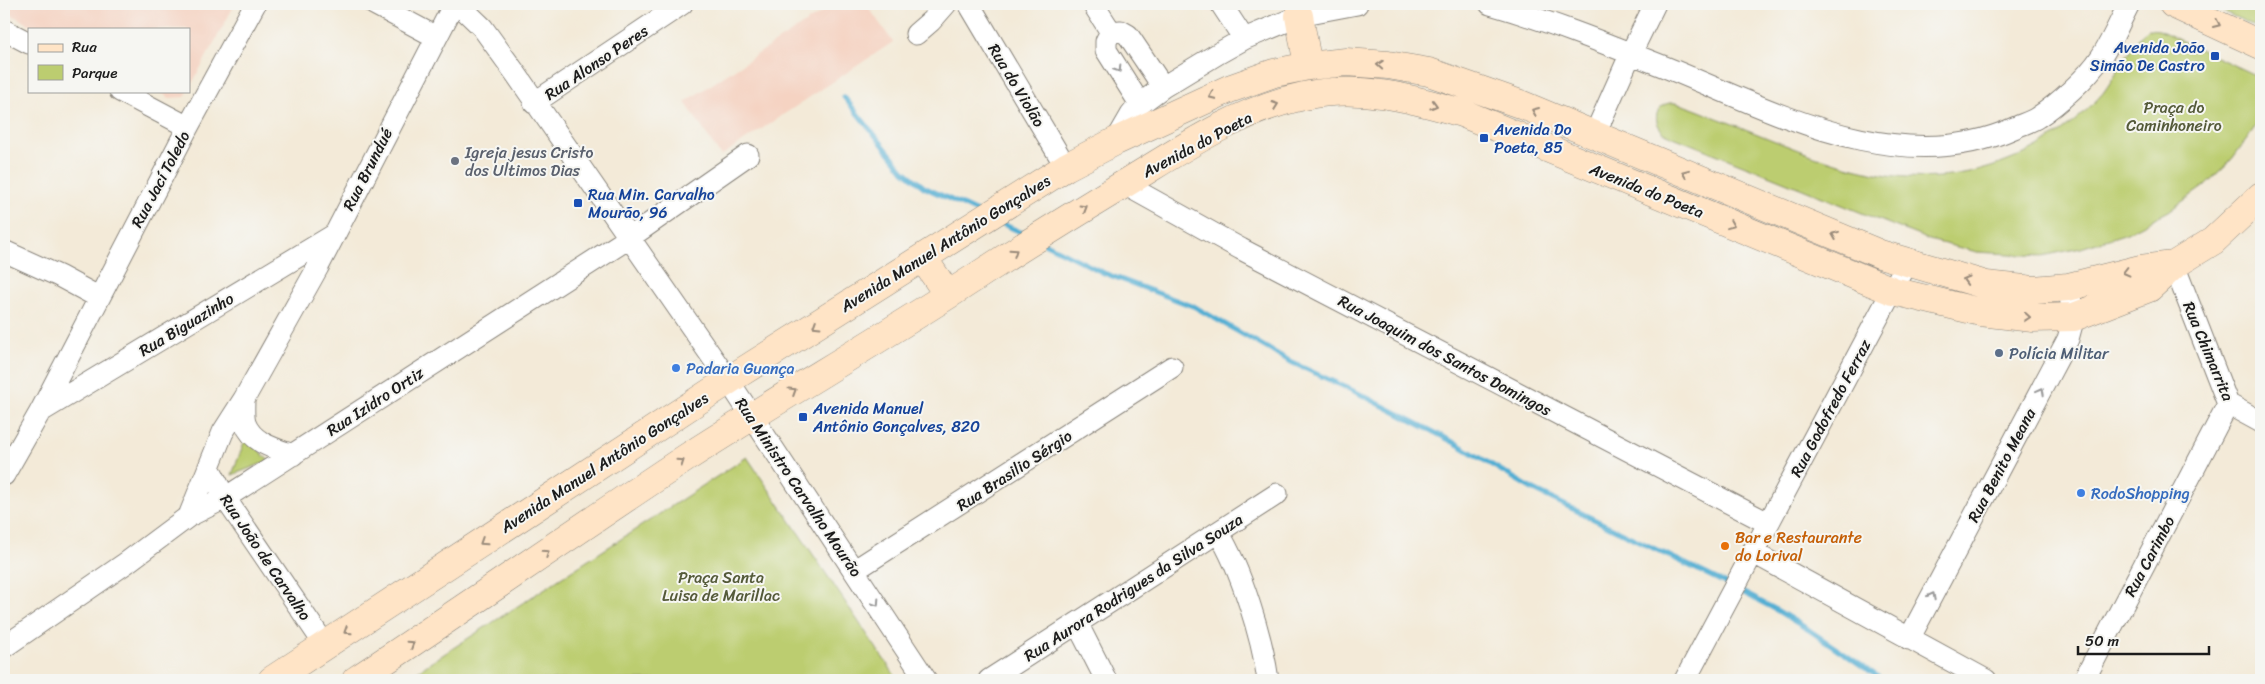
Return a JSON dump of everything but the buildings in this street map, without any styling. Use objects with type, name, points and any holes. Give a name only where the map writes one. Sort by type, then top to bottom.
[{"type":"main road","points":[[2173,4],[2261,45]]},
{"type":"main road","points":[[1299,16],[1308,66]]},
{"type":"main road","name":"Avenida do Poeta","points":[[1066,167],[1116,141],[1229,88],[1274,73],[1308,66],[1346,62],[1388,65],[1429,72],[1520,104],[1864,248],[1907,263],[1986,285],[2034,290],[2068,287],[2140,269],[2174,265]]},
{"type":"main road","name":"Avenida do Poeta","points":[[1124,184],[1158,162],[1215,130],[1247,115],[1286,101],[1328,92],[1358,91],[1387,95],[1427,102],[1462,113],[1893,291],[1980,312],[2033,318],[2074,317],[2149,288],[2174,265],[2212,241],[2261,196]]},
{"type":"main road","name":"Avenida Manuel Antônio Gonçalves","points":[[272,680],[728,380],[1066,167]]},
{"type":"main road","points":[[356,680],[686,459],[948,295],[1044,232],[1124,184]]},
{"type":"main road","points":[[923,258],[948,295]]},
{"type":"street","name":"Rua Jací Toledo","points":[[4,475],[40,412],[98,297],[255,4]]},
{"type":"street","points":[[374,4],[436,37]]},
{"type":"street","name":"Rua Brundué","points":[[189,516],[223,432],[244,399],[372,164],[454,4]]},
{"type":"street","name":"Rua Ministro Carvalho Mourão","points":[[458,4],[482,28],[728,380],[926,680]]},
{"type":"street","name":"Rua Alonso Peres","points":[[534,103],[682,4]]},
{"type":"street","points":[[916,34],[946,4]]},
{"type":"street","name":"Rua do Violão","points":[[969,4],[1066,167]]},
{"type":"street","points":[[1093,4],[1112,32]]},
{"type":"street","points":[[1221,4],[1244,39]]},
{"type":"street","points":[[1116,141],[1127,121],[1140,104],[1162,87],[1244,39],[1299,16],[1332,6],[1357,4]]},
{"type":"street","points":[[1490,4],[1631,53],[1819,128],[1877,142],[1926,146],[1960,145],[1997,136],[2038,117],[2073,88],[2101,58],[2129,4]]},
{"type":"street","points":[[1594,136],[1655,4]]},
{"type":"street","points":[[4,30],[28,42]]},
{"type":"street","points":[[1112,32],[1121,32],[1128,35],[1162,87]]},
{"type":"street","points":[[1112,32],[1106,41],[1106,50],[1140,104]]},
{"type":"street","points":[[122,92],[188,127]]},
{"type":"street","name":"Rua Izidro Ortiz","points":[[4,647],[126,564],[189,516],[225,498],[293,455],[629,238],[748,155]]},
{"type":"street","name":"Rua Joaquim dos Santos Domingos","points":[[1124,184],[1241,249],[1768,523]]},
{"type":"street","name":"Rua Biguazinho","points":[[40,412],[332,236]]},
{"type":"street","points":[[4,250],[98,297]]},
{"type":"street","name":"Rua Godofredo Ferraz","points":[[1685,680],[1907,263]]},
{"type":"street","name":"Rua Chimarrita","points":[[2174,265],[2228,404],[2261,422]]},
{"type":"street","points":[[275,270],[292,276],[298,282],[298,301]]},
{"type":"street","name":"Rua Benito Meana","points":[[1909,639],[2068,339],[2074,317],[2068,287]]},
{"type":"street","points":[[69,356],[75,369],[82,375],[94,379]]},
{"type":"street","name":"Rua Brasilio Sérgio","points":[[855,570],[1172,367]]},
{"type":"street","points":[[244,399],[244,422],[251,433],[270,448],[293,455]]},
{"type":"street","name":"Rua Carimbo","points":[[2084,680],[2228,404]]},
{"type":"street","name":"Rua João de Carvalho","points":[[209,467],[225,498],[325,645]]},
{"type":"street","name":"Rua Aurora Rodrigues da Silva Souza","points":[[989,680],[1277,494]]},
{"type":"street","points":[[1218,532],[1227,546],[1259,636],[1268,680]]},
{"type":"street","points":[[1750,557],[1986,680]]},
{"type":"street","points":[[1077,623],[1106,680]]},
{"type":"shaded area","points":[[4,4],[235,4],[190,87],[190,28],[36,28],[4,11]]},
{"type":"shaded area","points":[[834,4],[866,4],[893,42],[721,156],[685,102]]},
{"type":"shaded area","points":[[160,92],[188,92],[185,97],[170,98]]},
{"type":"green space","points":[[2207,4],[2261,4],[2261,29]]},
{"type":"green space","name":"Praça do Caminhoneiro","points":[[2149,29],[2159,30],[2261,78],[2261,119],[2232,159],[2203,187],[2169,211],[2127,233],[2081,248],[2042,256],[1977,252],[1929,240],[1666,134],[1658,124],[1657,119],[1659,109],[1663,105],[1675,103],[1814,156],[1874,173],[1905,177],[1937,177],[1969,173],[2015,158],[2048,141],[2064,129],[2103,93],[2138,39]]},
{"type":"green space","points":[[249,429],[255,446],[269,461],[232,475]]},
{"type":"green space","name":"Praça Santa Luisa de Marillac","points":[[747,457],[898,680],[404,680]]},
{"type":"waterway","points":[[844,97],[904,171],[924,187],[977,212]]},
{"type":"waterway","points":[[996,221],[1025,234]]},
{"type":"waterway","points":[[1044,243],[1104,273],[1195,307],[1293,363],[1358,393],[1457,444],[1532,489],[1731,586]]},
{"type":"waterway","points":[[1738,590],[1809,630],[1883,680]]},
{"type":"place","name":"Avenida João Simão De Castro","points":[[2215,56]]},
{"type":"place","name":"Avenida Do Poeta, 85","points":[[1484,138]]},
{"type":"place","name":"Igreja jesus Cristo dos Ultimos Dias","points":[[455,161]]},
{"type":"place","name":"Rua Min. Carvalho Mourão, 96","points":[[578,203]]},
{"type":"place","name":"Polícia Militar","points":[[1999,353]]},
{"type":"place","name":"Padaria Guança","points":[[676,368]]},
{"type":"place","name":"Avenida Manuel Antônio Gonçalves, 820","points":[[803,417]]},
{"type":"place","name":"RodoShopping","points":[[2081,493]]},
{"type":"place","name":"Bar e Restaurante do Lorival","points":[[1725,546]]}]
